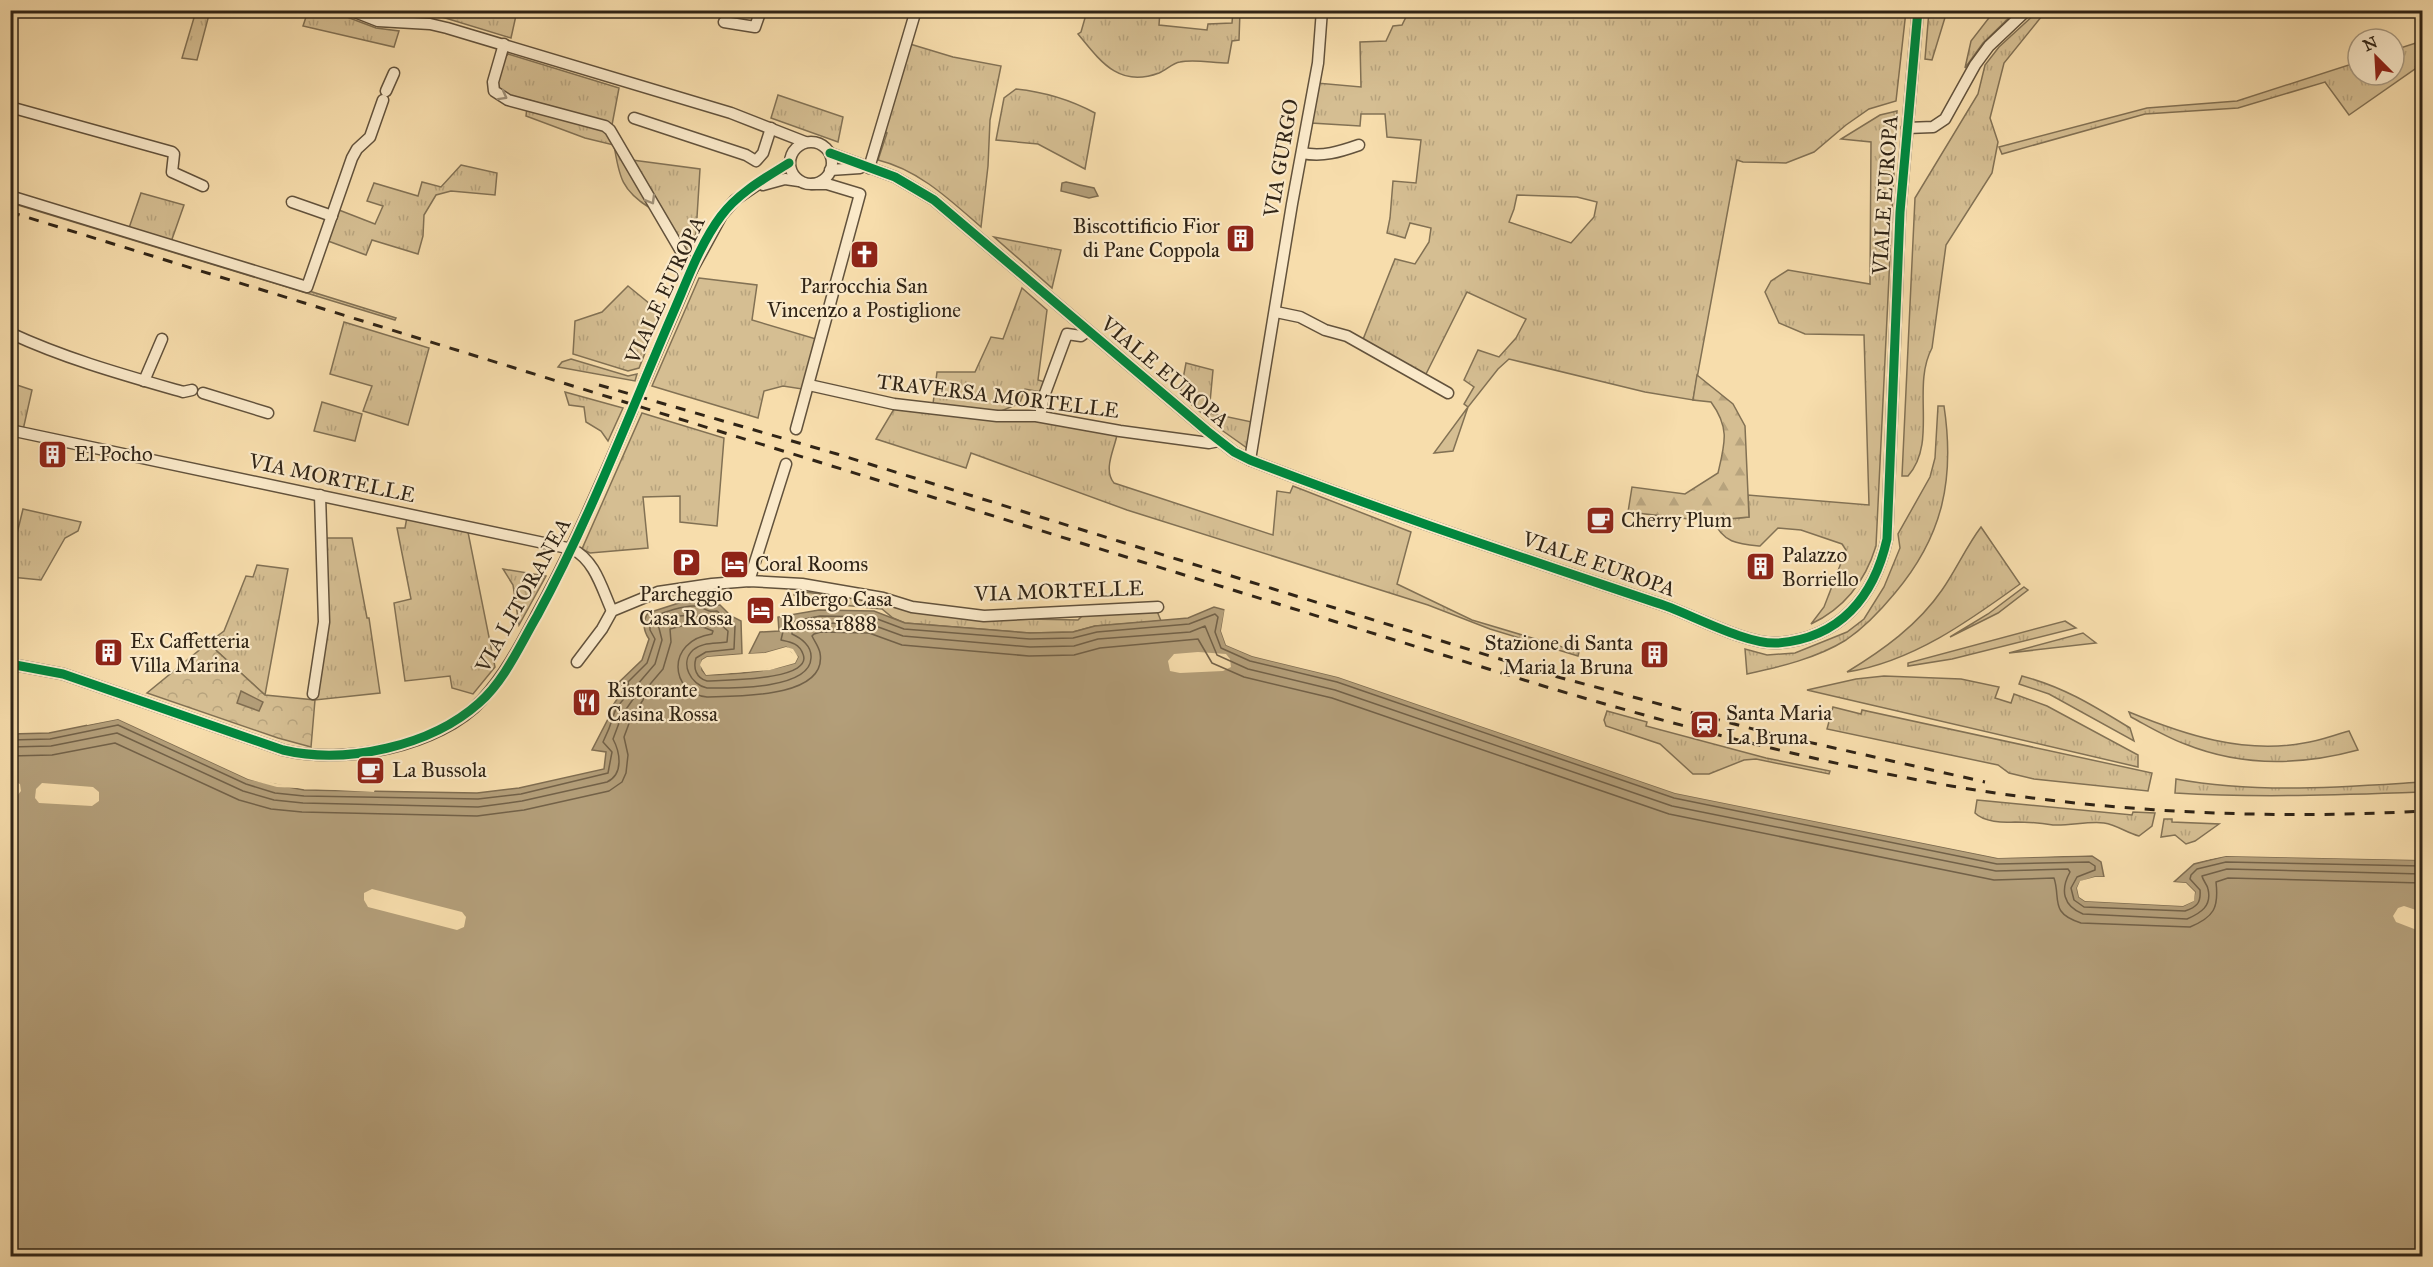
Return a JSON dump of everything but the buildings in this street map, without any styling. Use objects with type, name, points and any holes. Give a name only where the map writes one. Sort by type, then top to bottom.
[{"type":"street","points":[[350,10],[392,23],[430,24],[504,44],[731,113],[805,142],[819,143],[830,153],[831,181],[837,187]]},
{"type":"street","points":[[724,22],[755,27],[761,10]]},
{"type":"street","points":[[869,168],[916,10]]},
{"type":"street","name":"VIA GURGO","points":[[1250,460],[1318,63],[1322,10]]},
{"type":"street","name":"VIALE EUROPA","points":[[830,153],[895,177],[934,200],[1219,441],[1250,460],[1675,609],[1757,641],[1776,643],[1805,638],[1824,630],[1853,610],[1871,585],[1887,539],[1900,212],[1918,10]]},
{"type":"street","points":[[1907,128],[1933,127],[1945,119],[1975,65],[1989,46],[2027,10]]},
{"type":"street","points":[[504,44],[492,82],[494,91],[508,100],[605,126],[610,130],[692,270]]},
{"type":"street","points":[[10,196],[308,286],[352,158],[357,149],[370,137],[394,73]]},
{"type":"street","points":[[10,107],[172,152],[174,154],[172,172],[203,186]]},
{"type":"street","points":[[634,118],[756,160],[759,160],[775,129]]},
{"type":"street","points":[[775,129],[793,150]]},
{"type":"street","points":[[796,429],[860,194],[837,187],[799,181],[790,170],[789,163],[793,150],[805,142]]},
{"type":"street","points":[[1302,153],[1317,156],[1359,145]]},
{"type":"street","name":"VIALE EUROPA","points":[[644,382],[692,270],[722,215],[735,200],[789,163]]},
{"type":"street","name":"VIALE EUROPA","points":[[830,172],[869,168]]},
{"type":"street","points":[[812,184],[825,179],[830,172]]},
{"type":"street","name":"VIALE EUROPA","points":[[748,190],[785,178],[799,181]]},
{"type":"street","points":[[292,202],[332,216]]},
{"type":"street","points":[[1276,312],[1300,317],[1325,330],[1347,336],[1448,393]]},
{"type":"street","points":[[1040,416],[1044,396],[1067,334],[1081,336],[1088,331]]},
{"type":"street","points":[[10,333],[46,350],[144,381],[183,392],[197,391],[268,413]]},
{"type":"street","points":[[144,381],[162,339]]},
{"type":"street","name":"TRAVERSA MORTELLE","points":[[809,385],[894,405],[997,416],[1040,416],[1120,431],[1209,443],[1219,441]]},
{"type":"street","name":"VIA LITORANEA","points":[[10,664],[63,674],[306,756],[351,754],[390,747],[437,731],[458,719],[481,701],[513,660],[572,549],[632,411]]},
{"type":"street","name":"VIA MORTELLE","points":[[10,430],[572,549]]},
{"type":"street","points":[[749,581],[786,464]]},
{"type":"street","points":[[313,694],[324,622],[320,495]]},
{"type":"street","points":[[572,549],[585,557],[593,568],[612,611],[602,629],[577,662]]},
{"type":"street","name":"VIA MORTELLE","points":[[612,611],[658,592],[683,587],[749,581],[802,584],[883,598],[912,607],[984,616],[1158,607]]},
{"type":"green space","points":[[398,10],[517,11],[511,38],[442,17],[397,15]]},
{"type":"green space","points":[[1995,10],[2016,11],[1983,43],[1965,68],[1971,41]]},
{"type":"green space","points":[[196,11],[210,11],[197,60],[182,58]]},
{"type":"green space","points":[[308,11],[331,11],[376,28],[399,31],[394,47],[303,26]]},
{"type":"green space","points":[[1087,11],[1160,11],[1159,25],[1207,30],[1208,24],[1232,23],[1233,11],[1240,11],[1239,40],[1232,41],[1228,63],[1185,61],[1145,77],[1122,75],[1103,63],[1078,34],[1081,32]]},
{"type":"green space","points":[[1409,11],[1906,11],[1896,101],[1869,109],[1814,152],[1786,163],[1737,160],[1693,400],[1645,392],[1509,359],[1498,369],[1468,407],[1464,404],[1474,387],[1464,380],[1478,350],[1499,357],[1516,338],[1526,319],[1467,292],[1425,376],[1362,342],[1395,259],[1415,264],[1429,242],[1431,228],[1410,223],[1405,238],[1387,233],[1393,181],[1416,183],[1421,140],[1387,137],[1385,114],[1361,114],[1360,126],[1311,123],[1317,83],[1361,87],[1360,42],[1386,41],[1393,26],[1402,25]],"holes":[[[1517,195],[1577,197],[1597,202],[1594,217],[1571,243],[1509,222]]]},
{"type":"green space","points":[[1929,11],[1947,11],[1932,60],[1925,59]]},
{"type":"green space","points":[[2038,11],[2046,11],[2004,63],[1990,118],[1998,142],[1992,173],[1946,245],[1932,348],[1926,363],[1921,447],[1917,462],[1908,476],[1902,476],[1915,198],[1978,94],[1985,65],[1999,47]]},
{"type":"green space","points":[[2422,41],[2422,64],[2406,75],[2406,46]]},
{"type":"green space","points":[[910,44],[953,57],[1001,66],[990,120],[988,166],[981,227],[920,178],[878,160],[887,133],[883,131]]},
{"type":"green space","points":[[508,54],[619,88],[612,125],[529,100],[505,96],[498,91],[497,82],[501,66]]},
{"type":"green space","points":[[2346,66],[2346,87],[2389,87],[2349,115],[2325,82],[2238,108],[2145,114],[2002,154],[1999,147],[2147,108],[2237,101]]},
{"type":"green space","points":[[1016,89],[1057,97],[1095,113],[1085,169],[1038,144],[996,140],[1004,98]]},
{"type":"green space","points":[[778,95],[843,117],[838,142],[771,118]]},
{"type":"green space","points":[[527,107],[603,130],[610,135],[650,208],[633,195],[623,182],[614,145],[585,138],[526,116]]},
{"type":"green space","points":[[1897,111],[1876,546],[1860,582],[1844,602],[1811,624],[1824,607],[1846,550],[1842,544],[1801,530],[1778,528],[1760,546],[1745,544],[1726,538],[1713,520],[1749,517],[1748,495],[1869,505],[1864,335],[1805,334],[1779,323],[1765,292],[1771,281],[1788,270],[1870,284],[1871,142],[1841,139],[1880,115]]},
{"type":"green space","points":[[632,160],[700,169],[696,233],[689,255]]},
{"type":"green space","points":[[461,165],[497,173],[495,195],[451,191],[436,195],[424,215],[423,236],[418,254],[372,240],[366,255],[328,241],[339,210],[375,224],[383,206],[367,201],[374,183],[418,196],[422,182],[441,187]]},
{"type":"green space","points":[[141,193],[184,205],[171,242],[129,228]]},
{"type":"green space","points":[[10,198],[396,318],[395,320],[11,203]]},
{"type":"green space","points":[[994,237],[1061,250],[1052,288]]},
{"type":"green space","points":[[699,278],[757,285],[752,320],[816,339],[802,389],[783,386],[764,391],[758,418],[652,386]]},
{"type":"green space","points":[[628,286],[661,313],[639,368],[628,371],[573,354],[575,321],[602,312]]},
{"type":"green space","points":[[1022,288],[1047,310],[1038,380],[1045,382],[1041,392],[1025,389],[1020,403],[999,412],[933,404],[937,372],[975,372],[991,337],[1003,339]]},
{"type":"green space","points":[[344,322],[429,348],[408,425],[363,411],[372,386],[330,374]]},
{"type":"green space","points":[[571,359],[628,376],[637,374],[635,381],[558,367],[562,362]]},
{"type":"green space","points":[[1186,363],[1213,370],[1209,413],[1252,422],[1247,448],[1180,395]]},
{"type":"green space","points":[[1697,375],[1733,404],[1745,426],[1749,517],[1707,521],[1628,512],[1632,487],[1685,494],[1718,473],[1724,444],[1723,428],[1711,402],[1693,400]]},
{"type":"green space","points":[[11,383],[32,390],[23,430],[11,427]]},
{"type":"green space","points":[[565,392],[623,408],[608,441],[601,431],[586,422],[584,407],[569,405]]},
{"type":"green space","points":[[322,402],[362,414],[355,441],[314,431]]},
{"type":"green space","points":[[1938,406],[1944,406],[1947,433],[1946,482],[1942,506],[1934,528],[1911,572],[1878,612],[1846,640],[1811,657],[1747,674],[1745,649],[1767,655],[1795,653],[1847,632],[1864,619],[1884,587],[1900,548],[1898,534],[1930,477],[1935,458]]},
{"type":"green space","points":[[1468,407],[1453,451],[1434,453]]},
{"type":"green space","points":[[894,409],[1032,419],[1117,435],[1109,466],[1114,483],[1273,535],[1277,491],[1290,493],[1293,486],[1411,532],[1397,584],[1472,620],[1579,652],[1578,656],[1490,629],[1428,605],[1127,510],[971,453],[966,468],[876,439]]},
{"type":"green space","points":[[642,413],[724,438],[717,526],[680,522],[680,496],[643,497],[648,548],[590,553],[582,549]]},
{"type":"green space","points":[[23,509],[81,522],[78,531],[65,538],[41,580],[11,577],[11,545],[14,546]]},
{"type":"green space","points":[[407,517],[468,532],[495,667],[473,694],[452,688],[450,676],[405,681],[394,603],[411,599],[397,528],[405,528]]},
{"type":"green space","points":[[1981,527],[2020,584],[1981,612],[1917,650],[1871,667],[1847,672],[1887,646],[1933,603]]},
{"type":"green space","points":[[324,538],[352,538],[367,618],[369,618],[380,693],[315,700],[327,623]]},
{"type":"green space","points":[[257,565],[288,569],[265,695],[208,643],[224,631],[246,576],[253,577]]},
{"type":"green space","points":[[503,569],[546,576],[519,625],[513,585]]},
{"type":"green space","points":[[2024,587],[2028,590],[1998,613],[1950,637],[1988,614]]},
{"type":"green space","points":[[795,591],[865,599],[909,611],[968,618],[1078,620],[1083,615],[1157,611],[1161,621],[1095,626],[1073,632],[1030,633],[905,623],[893,618],[882,609],[832,604],[794,595]]},
{"type":"green space","points":[[2065,621],[2076,628],[1952,659],[1908,666],[1908,663]]},
{"type":"green space","points":[[2083,633],[2096,643],[2009,653]]},
{"type":"green space","points":[[208,643],[265,695],[315,700],[311,747],[147,693]]},
{"type":"green space","points":[[1884,676],[1961,679],[1999,687],[1995,698],[2011,703],[2014,694],[2047,706],[2138,755],[2138,767],[1807,690],[1856,679]]},
{"type":"green space","points":[[2022,676],[2065,691],[2104,712],[2130,728],[2134,741],[2049,694],[2019,684]]},
{"type":"green space","points":[[1833,707],[1861,714],[1862,710],[2152,773],[2148,791],[2034,779],[2009,773],[1998,765],[1827,729]]},
{"type":"green space","points":[[1607,711],[1647,722],[1646,726],[1766,758],[1830,771],[1829,774],[1756,759],[1744,760],[1709,774],[1693,774],[1660,744],[1606,726],[1604,720]]},
{"type":"green space","points":[[2129,712],[2193,735],[2259,746],[2310,742],[2349,731],[2358,750],[2292,761],[2271,762],[2228,757],[2206,752],[2171,738],[2131,717]]},
{"type":"green space","points":[[2176,779],[2207,784],[2268,788],[2422,782],[2422,792],[2268,796],[2206,795],[2175,793]]},
{"type":"green space","points":[[1977,800],[2132,815],[2133,812],[2155,813],[2152,826],[2139,836],[2104,823],[2053,825],[1988,820],[1975,813]]},
{"type":"green space","points":[[2164,819],[2172,819],[2172,822],[2219,824],[2195,841],[2186,844],[2175,835],[2161,837]]},
{"type":"water","points":[[1062,183],[1094,188],[1098,196],[1089,198],[1061,191]]},
{"type":"water","points":[[706,600],[707,606],[720,605],[731,616],[741,621],[742,654],[707,657],[702,660],[702,670],[706,675],[751,672],[795,663],[798,657],[786,647],[765,653],[749,654],[760,632],[779,631],[778,617],[819,610],[874,611],[905,623],[1030,633],[1073,632],[1095,626],[1188,618],[1214,607],[1225,610],[1221,631],[1226,645],[1252,656],[1338,677],[1675,793],[1997,858],[2092,856],[2101,862],[2104,877],[2095,877],[2080,882],[2077,888],[2079,897],[2085,901],[2183,906],[2193,901],[2195,892],[2186,883],[2174,882],[2194,864],[2226,856],[2422,860],[2422,1256],[11,1256],[11,734],[49,733],[118,719],[248,779],[304,790],[477,793],[519,788],[604,769],[606,752],[592,750],[609,717],[607,714],[624,689],[616,685],[642,660],[649,639],[644,626],[648,613],[685,601]]},
{"type":"water","points":[[241,691],[263,702],[259,711],[237,703]]},
{"type":"pier","points":[[1225,607],[1228,610],[1224,631],[1228,643],[1253,653],[1339,674],[1676,790],[1998,855],[2072,852],[2095,855],[1998,858],[1675,793],[1338,677],[1252,656],[1226,645],[1221,631]]},
{"type":"pier","points":[[786,647],[793,649],[798,657],[795,663],[770,670],[706,675],[700,665],[707,657],[745,654],[742,657],[708,660],[704,663],[704,669],[707,672],[769,668],[793,660],[795,657],[786,650],[765,656],[749,657],[746,654],[765,653]]},
{"type":"pier","points":[[1198,652],[1226,654],[1230,659],[1231,667],[1223,671],[1180,673],[1170,671],[1168,661],[1174,654]]},
{"type":"pier","points":[[119,716],[249,776],[277,784],[375,789],[374,792],[277,787],[248,779],[118,719],[87,725],[87,722]]},
{"type":"pier","points":[[11,780],[20,784],[21,791],[17,796],[11,797]]},
{"type":"pier","points":[[42,783],[93,787],[99,792],[99,801],[92,806],[39,803],[35,798],[36,789]]},
{"type":"pier","points":[[2225,853],[2422,857],[2422,860],[2226,856],[2190,863]]},
{"type":"pier","points":[[2107,877],[2105,880],[2082,884],[2080,888],[2082,895],[2086,898],[2182,903],[2191,899],[2192,893],[2185,886],[2174,885],[2171,882],[2186,883],[2195,892],[2194,901],[2183,906],[2085,901],[2079,897],[2077,888],[2080,881]]},
{"type":"pier","points":[[372,889],[462,912],[466,917],[464,927],[457,930],[368,907],[364,900],[364,893]]},
{"type":"pier","points":[[2404,906],[2422,912],[2422,932],[2396,922],[2393,916],[2398,908]]},
{"type":"tunnel","points":[[632,411],[644,382]]},
{"type":"railway","points":[[10,212],[1550,688],[1749,743],[1951,786],[2127,808],[2305,815],[2422,811]]},
{"type":"railway","points":[[599,385],[837,454],[1558,677],[1768,733],[1985,782]]},
{"type":"cycle path","points":[[830,153],[895,177],[934,200],[1234,452],[1353,499],[1666,606],[1737,635],[1752,640],[1778,643],[1819,633],[1851,611],[1873,579],[1887,539],[1900,212],[1918,10]]},
{"type":"cycle path","points":[[10,664],[63,674],[283,750],[308,754],[360,753],[387,748],[413,741],[459,718],[479,703],[497,684],[537,616],[574,542],[694,263],[713,227],[744,193],[789,163]]},
{"type":"place","name":"Biscottificio Fior di Pane Coppola","points":[[1241,238]]},
{"type":"place","name":"Parrocchia San Vincenzo a Postiglione","points":[[864,255]]},
{"type":"place","name":"El Pocho","points":[[53,454]]},
{"type":"place","name":"Cherry Plum","points":[[1600,520]]},
{"type":"place","name":"Parcheggio Casa Rossa","points":[[686,563]]},
{"type":"place","name":"Coral Rooms","points":[[734,564]]},
{"type":"place","name":"Palazzo Borriello","points":[[1761,567]]},
{"type":"place","name":"Albergo Casa Rossa 1888","points":[[760,611]]},
{"type":"place","name":"Ex Caffetteria Villa Marina","points":[[109,653]]},
{"type":"place","name":"Stazione di Santa Maria la Bruna","points":[[1654,655]]},
{"type":"place","name":"Ristorante Casina Rossa","points":[[586,702]]},
{"type":"place","name":"Santa Maria La Bruna","points":[[1705,725]]},
{"type":"place","name":"La Bussola","points":[[371,770]]}]
